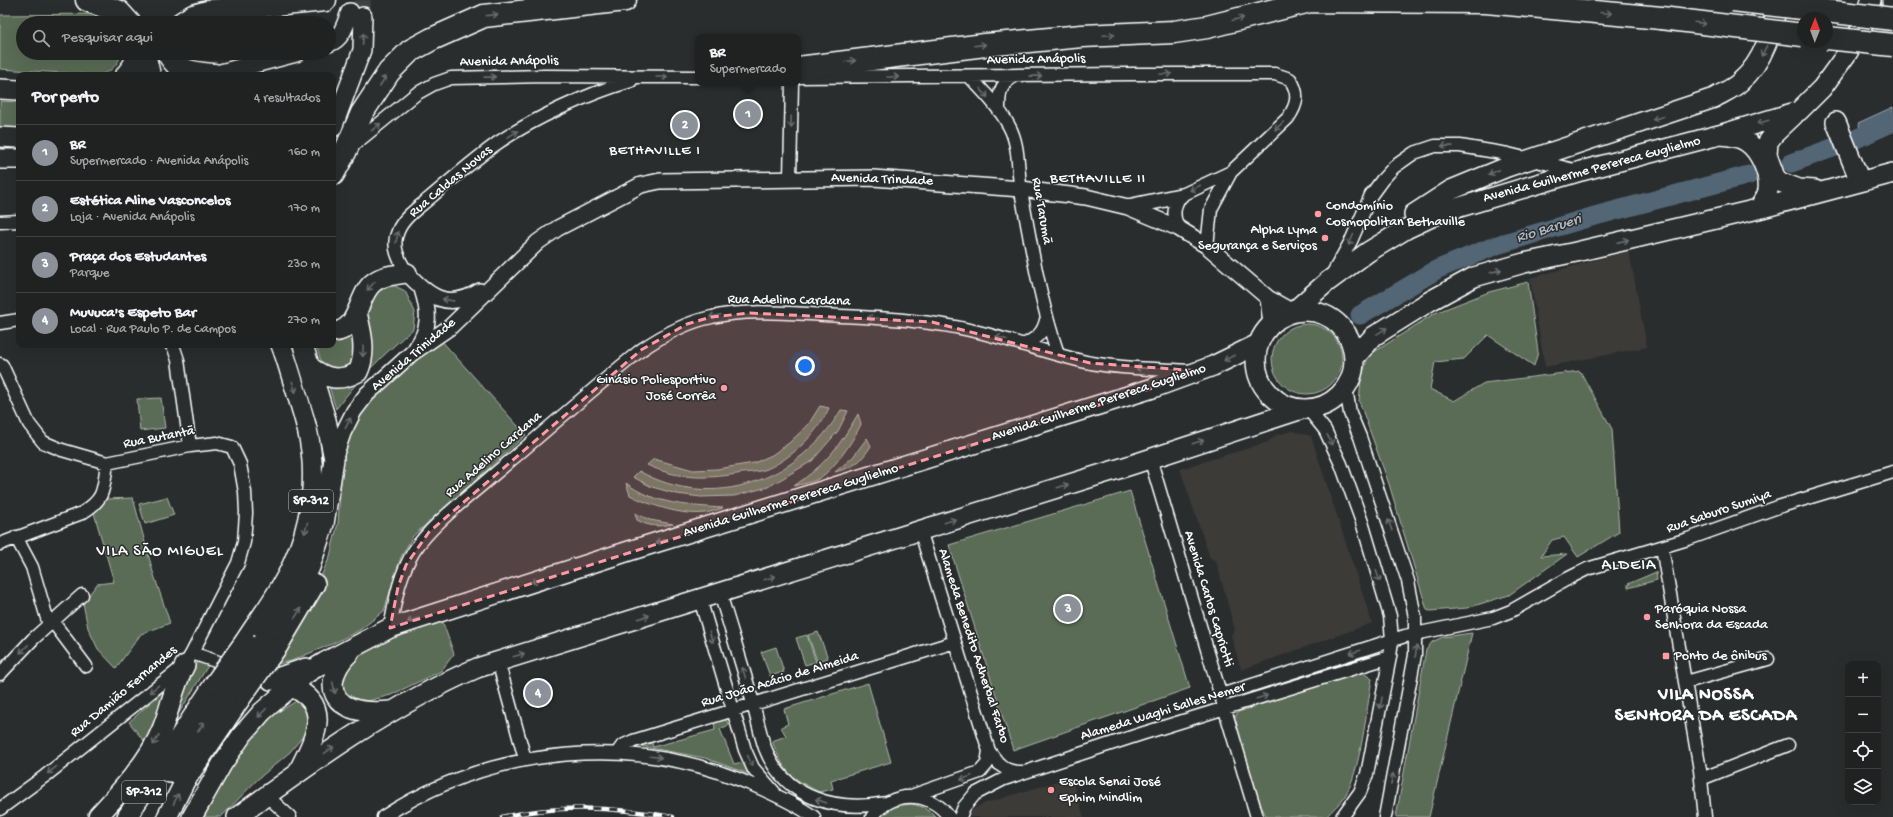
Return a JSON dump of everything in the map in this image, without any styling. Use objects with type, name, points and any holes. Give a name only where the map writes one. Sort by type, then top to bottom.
[{"type":"highway","points":[[87,0],[119,12],[123,16]]},
{"type":"highway","points":[[193,16],[211,11],[325,0]]},
{"type":"highway","points":[[336,169],[346,152],[362,113],[389,72],[410,51],[432,39],[484,16],[625,0]]},
{"type":"highway","points":[[1273,0],[1486,2],[1661,18],[1797,34]]},
{"type":"highway","points":[[801,68],[986,45],[1082,36],[1174,32],[1207,27],[1312,0]]},
{"type":"highway","points":[[1733,0],[1893,18]]},
{"type":"highway","points":[[1833,39],[1893,46]]},
{"type":"highway","points":[[129,72],[134,66],[136,60]]},
{"type":"highway","points":[[146,60],[148,72]]},
{"type":"highway","points":[[173,60],[176,65],[190,72]]},
{"type":"main road","points":[[1334,278],[1362,249],[1382,234],[1451,190],[1506,167],[1714,98],[1740,82],[1758,63],[1767,43],[1776,15],[1778,0]]},
{"type":"main road","name":"Avenida Guilherme Perereca Guglielmo","points":[[1828,190],[1799,189],[1780,182],[1775,177],[1768,155],[1768,142],[1780,127],[1819,92],[1838,69],[1856,39],[1871,0]]},
{"type":"main road","points":[[1892,0],[1893,15]]},
{"type":"main road","points":[[336,38],[356,14],[362,50],[336,120]]},
{"type":"main road","points":[[225,72],[270,60]]},
{"type":"main road","points":[[0,89],[16,90]]},
{"type":"main road","name":"Avenida Guilherme Perereca Guglielmo","points":[[1293,312],[1334,278],[1387,240],[1440,213],[1581,171],[1718,135],[1799,111]]},
{"type":"main road","points":[[1836,122],[1856,173]]},
{"type":"main road","points":[[1718,135],[1733,136],[1747,142],[1757,152],[1767,176],[1768,190],[1764,201],[1758,209]]},
{"type":"main road","points":[[0,137],[16,138]]},
{"type":"main road","points":[[0,159],[16,159]]},
{"type":"main road","points":[[1354,358],[1374,336],[1430,301],[1474,277],[1524,263],[1758,209],[1828,190],[1856,173],[1893,173]]},
{"type":"main road","points":[[336,332],[339,332],[349,324],[357,313],[369,287],[374,282],[393,275],[407,273]]},
{"type":"main road","points":[[237,817],[338,744],[391,711],[448,681],[498,661],[720,593],[1305,409],[1326,404],[1337,397],[1346,388],[1351,377],[1354,350],[1348,335],[1334,320],[1309,310],[1293,312],[1281,316],[1271,324],[1265,330],[1258,344],[1255,356],[1259,379],[1265,390],[1279,402],[1290,407],[1305,409]]},
{"type":"main road","points":[[310,367],[321,375],[332,379],[342,379],[358,372],[362,363],[364,349],[357,313]]},
{"type":"main road","name":"Avenida Guilherme Perereca Guglielmo","points":[[325,662],[390,628],[629,551],[1153,388],[1200,371],[1258,344]]},
{"type":"main road","name":"SP-312","points":[[262,642],[281,586],[293,564],[303,539],[310,515],[312,488],[312,456],[307,430],[282,348]]},
{"type":"main road","points":[[140,817],[296,592],[315,552],[324,524],[334,459],[326,420],[304,348]]},
{"type":"main road","points":[[358,644],[340,662],[334,672],[332,682],[334,692],[341,702],[351,708],[367,712],[391,711]]},
{"type":"main road","points":[[97,817],[126,785],[158,737],[176,682],[188,659]]},
{"type":"main road","points":[[271,680],[325,662]]},
{"type":"main road","points":[[192,817],[222,764],[242,735],[262,712],[290,686],[325,662]]},
{"type":"main road","points":[[290,686],[310,698],[315,706],[317,716],[316,732],[297,773]]},
{"type":"main road","name":"SP-312","points":[[127,817],[159,766],[228,689]]},
{"type":"main road","name":"SP-312","points":[[167,817],[228,689]]},
{"type":"main road","points":[[97,817],[137,787],[159,766]]},
{"type":"street","name":"Avenida Anápolis","points":[[801,77],[1275,74],[1290,79],[1295,86],[1297,93],[1294,110],[1288,118],[1230,172]]},
{"type":"street","name":"Avenida Anápolis","points":[[346,152],[416,94],[434,84],[451,78],[544,76],[695,77]]},
{"type":"street","name":"Rua Tarumã","points":[[969,76],[1009,125],[1015,142],[1021,189],[1046,320],[1058,354]]},
{"type":"street","points":[[999,111],[999,95],[1001,88],[1004,83],[1013,76]]},
{"type":"street","name":"Rua Caldas Novas","points":[[496,281],[470,298],[459,301],[450,301],[422,290],[407,273],[397,256],[395,244],[398,231],[406,219],[496,144],[526,126],[607,88],[644,77]]},
{"type":"street","points":[[790,178],[792,86]]},
{"type":"street","points":[[1334,278],[1364,208],[1375,190],[1394,167],[1414,153],[1435,146],[1460,146],[1530,159],[1581,171]]},
{"type":"street","points":[[1128,207],[1180,196],[1230,172]]},
{"type":"street","points":[[1207,246],[1211,209],[1230,172]]},
{"type":"street","name":"Avenida Trindade","points":[[496,281],[538,242],[558,228],[641,185],[660,181],[692,179],[873,178],[1021,189],[1086,197],[1128,207],[1178,228],[1207,246],[1268,298],[1293,312]]},
{"type":"street","points":[[1178,228],[1173,214],[1176,202],[1180,196]]},
{"type":"street","points":[[0,222],[16,221]]},
{"type":"street","name":"Avenida Trinidade","points":[[334,459],[343,433],[358,405],[366,394],[412,353],[450,327],[496,281]]},
{"type":"street","points":[[412,353],[421,342],[427,329],[427,307],[422,290]]},
{"type":"street","points":[[1268,298],[1271,324]]},
{"type":"street","name":"Rua Adelino Cardana","points":[[390,628],[398,587],[406,565],[415,549],[429,532],[475,491],[642,350],[662,336],[688,324],[711,317],[737,313],[789,313],[932,322],[1090,363],[1113,366],[1200,371]]},
{"type":"street","points":[[0,323],[16,320]]},
{"type":"street","points":[[1024,345],[1040,336],[1046,320]]},
{"type":"street","points":[[172,348],[178,360],[183,386],[190,446]]},
{"type":"street","points":[[0,364],[2,365],[29,424],[43,442],[85,458],[107,463],[100,498],[94,506],[82,513],[0,544]]},
{"type":"street","points":[[1346,388],[1350,413],[1360,437],[1408,581],[1413,599],[1417,633],[1415,654],[1384,817]]},
{"type":"street","points":[[1305,409],[1328,435],[1341,464],[1385,596],[1391,621],[1392,640],[1390,657],[1367,774],[1360,792],[1342,817]]},
{"type":"street","name":"Rua Butantã","points":[[107,463],[190,446],[217,443]]},
{"type":"street","name":"Rua Damião Fernandes","points":[[0,809],[44,776],[188,659],[238,563],[244,542],[246,513],[240,464],[232,447],[217,443]]},
{"type":"street","name":"Avenida Carlos Capriotti","points":[[1150,458],[1257,817]]},
{"type":"street","name":"Rua Saburo Sumiya","points":[[1417,633],[1493,618],[1511,611],[1587,569],[1662,547],[1778,507],[1893,472]]},
{"type":"street","name":"Alameda Benedito Adherbal Farbo","points":[[920,530],[989,751],[996,762],[1006,770],[1013,772],[1025,772]]},
{"type":"street","points":[[16,537],[32,567],[51,624],[86,666]]},
{"type":"street","points":[[1662,547],[1686,682],[1701,779],[1705,817]]},
{"type":"street","points":[[720,593],[768,755],[783,777],[796,788],[814,798],[838,805],[858,806],[887,803],[901,797],[911,796],[980,772],[987,764],[989,751]]},
{"type":"street","points":[[0,674],[33,639],[82,594]]},
{"type":"street","points":[[700,599],[745,750],[753,768],[764,782],[781,797]]},
{"type":"street","name":"Alameda Waghi Salles Nemer","points":[[1221,695],[1417,633]]},
{"type":"street","name":"Rua João Acácio de Almeida","points":[[617,753],[622,746],[633,741],[955,642]]},
{"type":"street","name":"Alameda Waghi Salles Nemer","points":[[960,817],[964,807],[975,794],[994,784],[1025,772],[1390,657]]},
{"type":"street","points":[[188,659],[290,686]]},
{"type":"street","points":[[1686,682],[1768,659]]},
{"type":"street","points":[[498,661],[525,759]]},
{"type":"street","points":[[1701,779],[1788,744]]},
{"type":"street","points":[[383,817],[410,801],[450,781],[475,772],[525,759],[585,753],[617,753],[665,758],[698,765],[781,797],[814,817]]},
{"type":"street","points":[[911,796],[923,798],[933,802],[949,817]]},
{"type":"street","points":[[247,817],[262,798],[290,817]]},
{"type":"street","points":[[872,817],[887,803]]},
{"type":"highlighted area","points":[[750,313],[932,322],[1090,363],[1200,371],[1153,388],[390,628],[398,587],[406,565],[429,532],[641,350],[687,324],[711,317]]},
{"type":"shaded area","points":[[1629,251],[1647,347],[1545,367],[1530,278]]},
{"type":"shaded area","points":[[1293,431],[1311,436],[1372,623],[1241,670],[1231,635],[1235,630],[1216,561],[1210,558],[1180,469],[1268,442],[1276,435]]},
{"type":"shaded area","name":"Escola Senai José Ephim Mindlim","points":[[1071,777],[1084,817],[969,817],[972,810],[983,804]]},
{"type":"green space","points":[[97,14],[100,16],[16,16],[16,60],[119,60],[107,72],[48,72],[0,69],[0,15]]},
{"type":"green space","points":[[0,101],[16,102],[16,144],[0,146]]},
{"type":"green space","points":[[1528,282],[1538,352],[1534,366],[1488,335],[1464,359],[1435,362],[1430,389],[1454,401],[1484,383],[1580,371],[1612,429],[1619,532],[1578,557],[1564,537],[1552,540],[1541,556],[1567,554],[1509,595],[1467,608],[1430,611],[1427,610],[1389,484],[1359,401],[1361,380],[1368,356],[1435,313],[1489,292]]},
{"type":"green space","points":[[379,285],[395,286],[405,291],[415,312],[413,329],[372,367],[336,409],[317,348],[336,348],[336,337]]},
{"type":"green space","points":[[1307,324],[1320,327],[1332,334],[1339,346],[1342,359],[1339,372],[1332,384],[1320,391],[1307,394],[1294,391],[1282,384],[1275,372],[1272,359],[1275,346],[1282,334],[1294,327]]},
{"type":"green space","points":[[440,339],[526,435],[413,536],[401,557],[384,611],[360,630],[332,644],[291,661],[269,666],[310,601],[330,556],[338,523],[342,466],[347,436],[374,391]]},
{"type":"green space","points":[[161,398],[165,428],[140,431],[137,399]]},
{"type":"green space","points":[[820,406],[829,408],[824,418],[811,436],[786,458],[767,469],[718,476],[694,477],[659,470],[647,465],[654,459],[693,470],[717,469],[754,463],[772,455],[789,443],[808,425]]},
{"type":"green space","points":[[841,410],[848,411],[838,431],[812,461],[768,487],[734,496],[701,497],[677,494],[652,487],[633,477],[639,471],[667,483],[696,489],[725,489],[752,482],[779,471],[803,455],[824,434]]},
{"type":"green space","points":[[858,414],[861,424],[848,447],[829,471],[816,480],[794,486],[815,470],[831,454],[838,446]]},
{"type":"green space","points":[[867,438],[871,446],[863,457],[856,464],[835,472],[853,457]]},
{"type":"green space","points":[[626,483],[637,490],[660,500],[685,505],[723,508],[707,513],[687,513],[666,509],[630,495]]},
{"type":"green space","points":[[1130,491],[1190,688],[1013,750],[949,545]]},
{"type":"green space","points":[[167,497],[174,515],[145,524],[139,504]]},
{"type":"green space","points":[[133,498],[153,572],[170,623],[141,634],[116,668],[98,649],[88,628],[83,603],[97,584],[114,582],[94,513],[106,499]]},
{"type":"green space","points":[[635,513],[650,520],[673,524],[658,526],[646,524],[637,520]]},
{"type":"green space","points":[[1656,572],[1657,580],[1628,588],[1628,584]]},
{"type":"green space","points":[[442,620],[454,654],[441,671],[391,695],[364,702],[345,698],[339,687],[352,659],[390,638]]},
{"type":"green space","points":[[818,632],[828,658],[817,661],[808,635]]},
{"type":"green space","points":[[1472,633],[1429,817],[1396,817],[1426,650],[1432,642],[1443,637]]},
{"type":"green space","points":[[807,635],[816,662],[805,665],[796,638]]},
{"type":"green space","points":[[776,647],[784,672],[770,676],[761,652]]},
{"type":"green space","points":[[200,662],[209,664],[168,731],[192,665]]},
{"type":"green space","points":[[1362,672],[1372,679],[1359,756],[1351,785],[1345,796],[1326,817],[1267,817],[1261,806],[1234,719],[1238,712]]},
{"type":"green space","points":[[868,683],[891,762],[831,780],[833,789],[819,792],[800,782],[784,767],[772,741],[786,736],[781,727],[788,724],[784,709]]},
{"type":"green space","points":[[169,686],[147,745],[129,722]]},
{"type":"green space","points":[[298,700],[302,701],[308,713],[308,727],[304,735],[290,752],[258,779],[221,817],[204,817],[241,749],[270,717]]},
{"type":"green space","points":[[724,719],[729,725],[720,729],[734,764],[743,762],[749,774],[705,758],[635,745],[651,740],[653,747],[715,730],[714,720]]},
{"type":"green space","points":[[912,804],[923,807],[936,817],[880,817],[887,811],[894,808]]},
{"type":"water","points":[[1893,107],[1893,131],[1867,144],[1858,123]]},
{"type":"waterway","name":"Rio Barueri","points":[[1791,163],[1849,142],[1893,122]]},
{"type":"waterway","name":"Rio Barueri","points":[[1360,315],[1438,269],[1497,245],[1591,217],[1749,175]]},
{"type":"tunnel","points":[[362,0],[363,16]]},
{"type":"railway","points":[[502,817],[545,810],[588,808],[631,811],[673,817]]},
{"type":"place","name":"BR","points":[[748,114]]},
{"type":"place","name":"Estética Aline Vasconcelos","points":[[685,125]]},
{"type":"place","name":"Condomínio Cosmopolitan Bethaville","points":[[1318,214]]},
{"type":"place","name":"Alpha Lyma Segurança e Serviços","points":[[1325,238]]},
{"type":"place","name":"Ginásio Poliesportivo José Corrêa","points":[[724,388]]},
{"type":"place","name":"Praça dos Estudantes","points":[[1068,609]]},
{"type":"place","name":"Paróquia Nossa Senhora da Escada","points":[[1647,617]]},
{"type":"place","name":"Ponto de ônibus","points":[[1666,656]]},
{"type":"place","name":"Muvuca's Espeto Bar","points":[[538,693]]},
{"type":"place","name":"Escola Senai José Ephim Mindlim","points":[[1051,790]]},
{"type":"district","name":"BETHAVILLE I","points":[[655,151]]},
{"type":"district","name":"BETHAVILLE II","points":[[1098,179]]},
{"type":"district","name":"VILA SÃO MIGUEL","points":[[160,552]]},
{"type":"district","name":"ALDEIA","points":[[1629,566]]},
{"type":"district","name":"VILA NOSSA SENHORA DA ESCADA","points":[[1706,705]]}]
